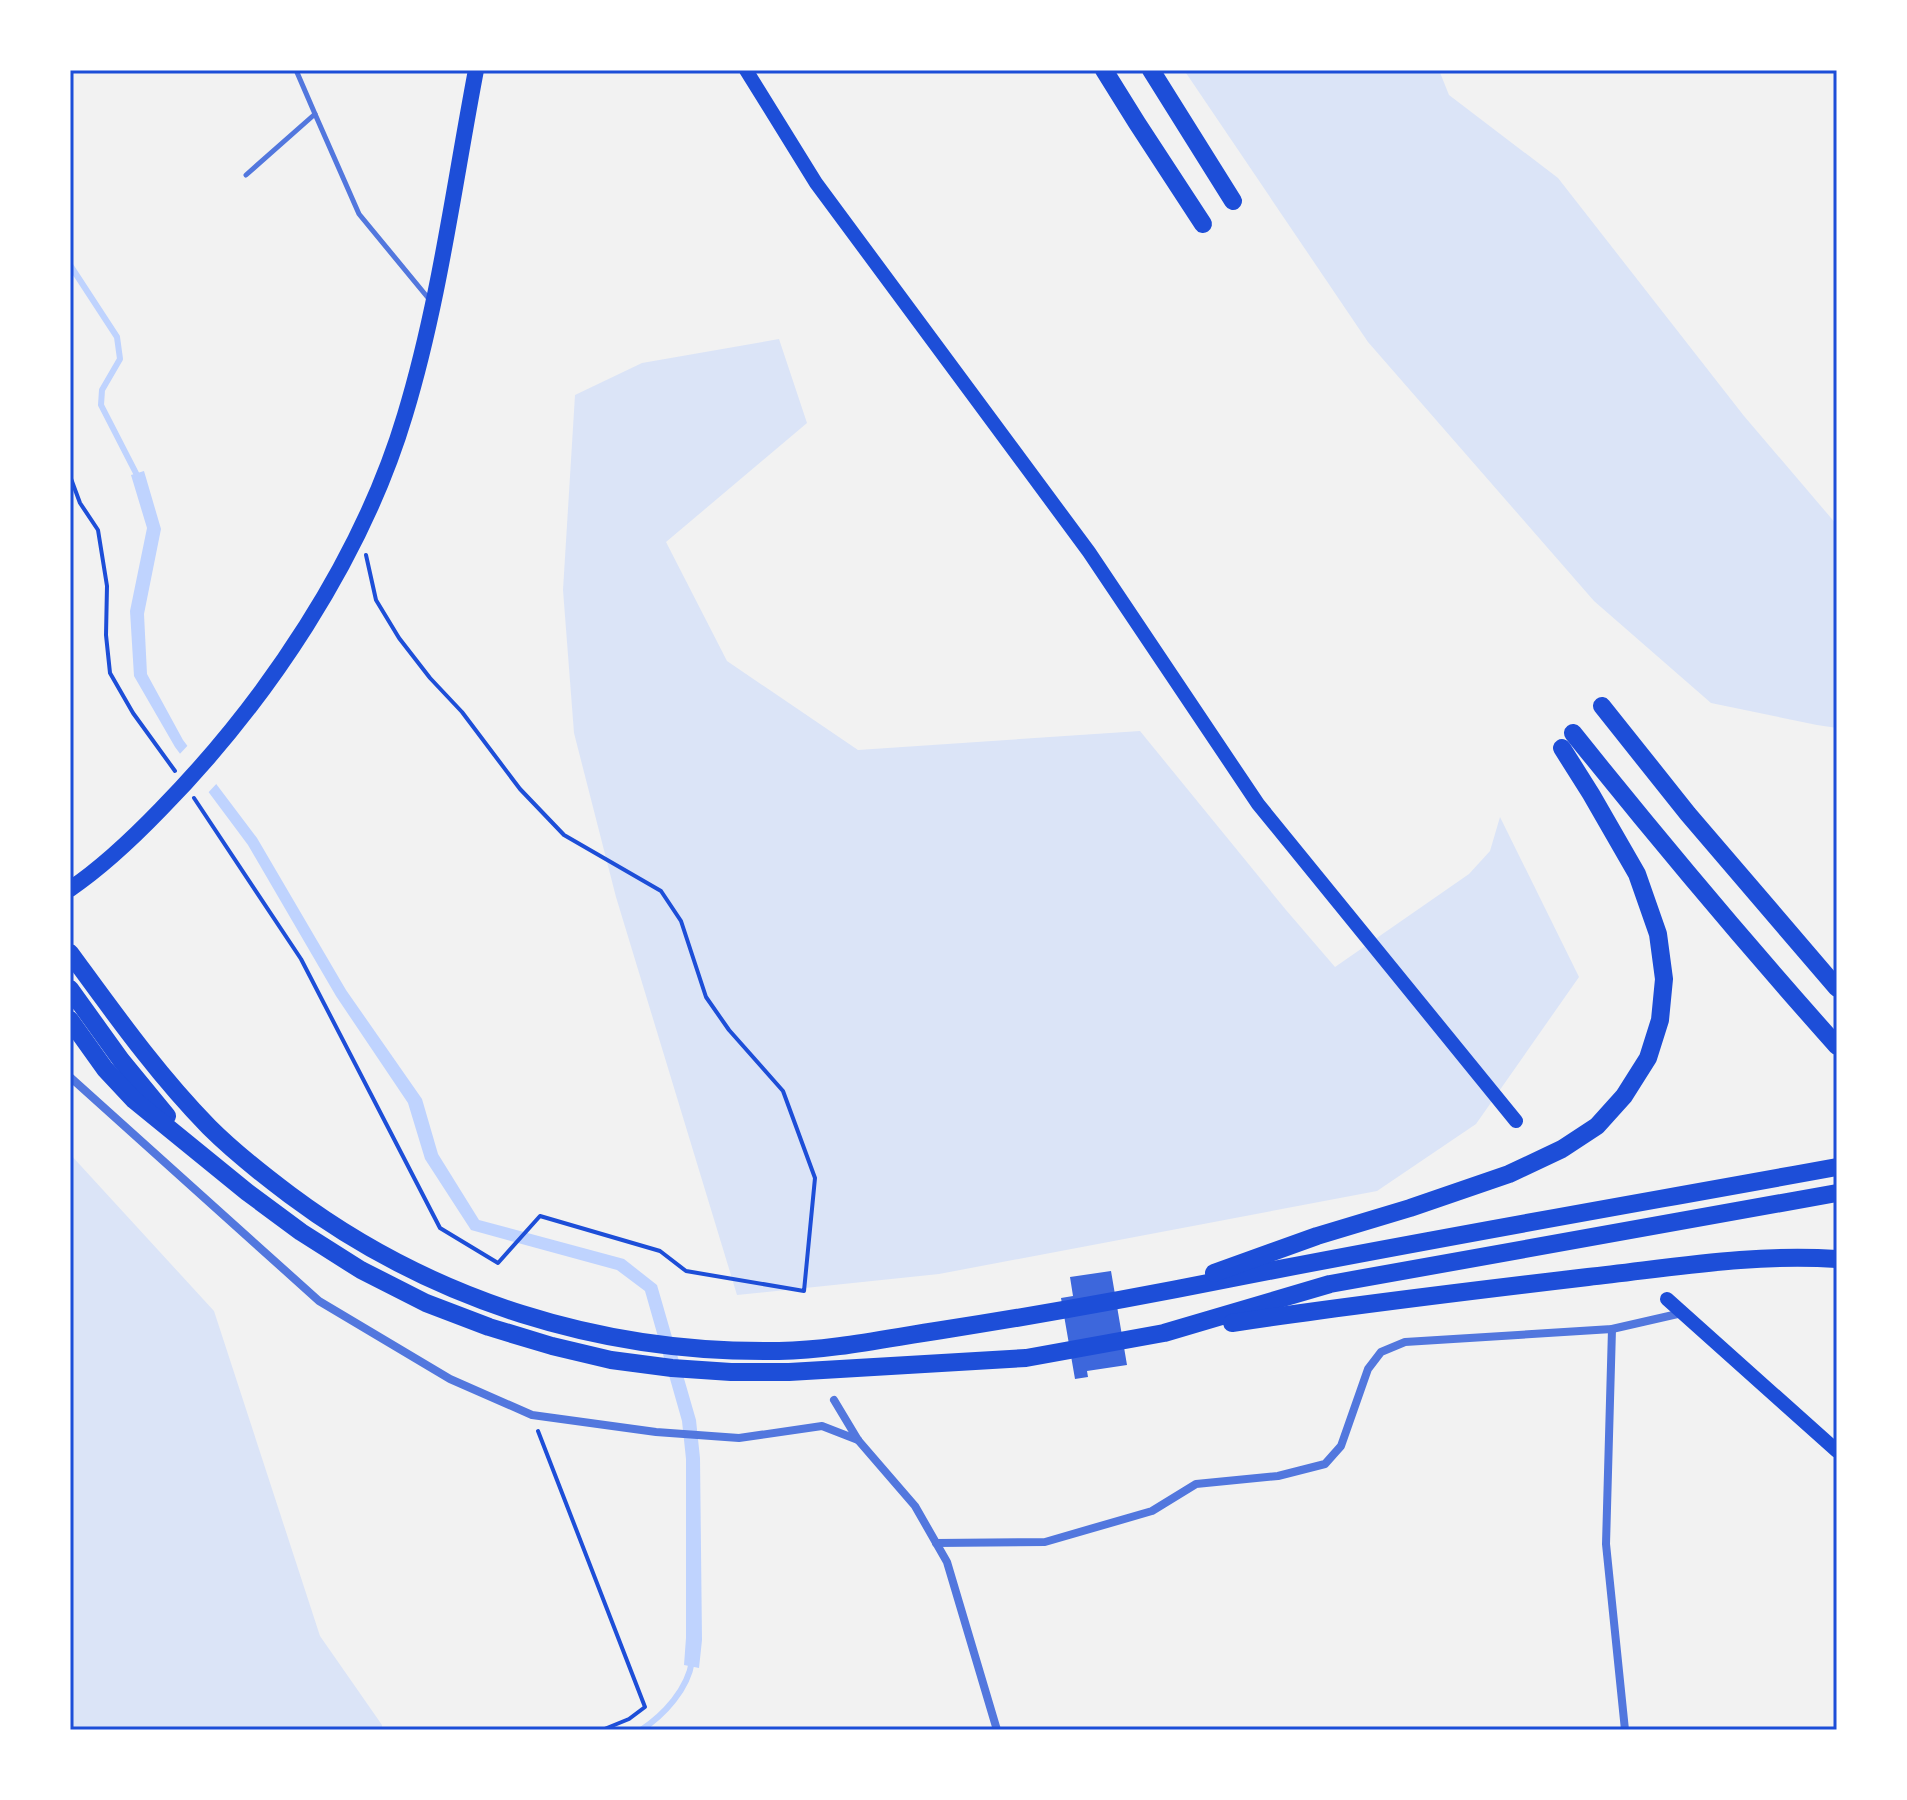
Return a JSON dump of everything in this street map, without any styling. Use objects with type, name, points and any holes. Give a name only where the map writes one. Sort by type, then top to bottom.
[{"type":"highway","points":[[70,889],[185,793],[205,762],[269,682],[328,589],[352,542],[387,466],[405,416],[432,303],[476,70]]},
{"type":"highway","points":[[1104,70],[1203,224]]},
{"type":"highway","points":[[1151,70],[1233,201]]},
{"type":"highway","points":[[1602,706],[1698,826],[1837,988]]},
{"type":"highway","points":[[1155,1294],[1317,1236],[1509,1174],[1562,1149],[1597,1126],[1624,1096],[1648,1058],[1660,1020],[1664,979],[1658,934],[1637,874],[1591,794],[1567,740],[1663,845],[1837,1046]]},
{"type":"highway","points":[[70,953],[172,1089],[261,1174],[314,1213],[372,1250],[431,1280],[494,1306],[554,1324],[671,1347],[785,1351],[868,1342],[1155,1294],[1328,1259],[1837,1167]]},
{"type":"highway","points":[[70,989],[158,1107],[198,1151]]},
{"type":"highway","points":[[70,1020],[105,1069],[134,1100],[247,1192],[301,1232],[361,1270],[426,1303],[489,1327],[611,1360],[731,1372],[789,1372],[1026,1358],[1336,1307],[1763,1258],[1837,1259]]},
{"type":"highway","points":[[1164,1333],[1330,1284],[1837,1193]]},
{"type":"main road","points":[[746,70],[816,183],[1089,552],[1258,804],[1516,1121]]},
{"type":"main road","points":[[1667,1299],[1837,1451]]},
{"type":"street","points":[[70,1077],[319,1301],[450,1379],[532,1415],[656,1432],[739,1438],[822,1426],[858,1440]]},
{"type":"street","points":[[936,1543],[1045,1542],[1152,1511],[1196,1484],[1278,1476],[1325,1464],[1341,1446],[1368,1369],[1381,1352],[1405,1342],[1612,1329],[1683,1313]]},
{"type":"street","points":[[1612,1329],[1606,1544],[1625,1730]]},
{"type":"street","points":[[834,1400],[858,1440],[915,1506],[947,1562],[997,1730]]},
{"type":"lane","points":[[296,70],[359,214],[432,303]]},
{"type":"lane","points":[[246,175],[315,114]]},
{"type":"path","points":[[70,476],[80,503],[98,530],[107,586],[106,635],[110,673],[133,713],[175,771]]},
{"type":"path","points":[[185,793],[301,959],[440,1228],[498,1263],[540,1216],[660,1251],[686,1271],[804,1291],[815,1178],[783,1091],[729,1030],[706,997],[681,921],[661,891],[564,835],[520,789],[462,712],[399,638],[376,600],[367,557],[352,542]]},
{"type":"path","points":[[532,1415],[645,1707],[629,1719],[602,1730]]},
{"type":"shaded area","points":[[1184,70],[1439,70],[1449,95],[1558,178],[1744,416],[1837,525],[1837,728],[1711,703],[1594,601],[1368,342]]},
{"type":"shaded area","points":[[779,339],[807,423],[666,542],[727,661],[858,750],[1140,731],[1335,967],[1469,874],[1490,851],[1500,817],[1579,977],[1476,1124],[1377,1191],[939,1274],[737,1295],[616,897],[574,733],[563,590],[575,395],[642,363]]},
{"type":"shaded area","points":[[70,1154],[214,1311],[320,1636],[382,1725],[382,1730],[70,1730]]},
{"type":"water","points":[[144,471],[161,529],[144,614],[147,674],[183,740],[257,838],[346,990],[422,1099],[438,1154],[479,1220],[624,1259],[657,1285],[696,1420],[700,1458],[702,1640],[699,1668],[684,1665],[686,1459],[682,1421],[645,1291],[617,1270],[471,1230],[425,1159],[408,1103],[336,996],[248,845],[175,747],[134,676],[130,611],[147,528],[131,475]]},
{"type":"pier","points":[[190,743],[219,781],[206,795],[177,757]]},
{"type":"building","points":[[1111,1271],[1127,1365],[1087,1371],[1088,1377],[1075,1379],[1061,1298],[1073,1296],[1070,1277]]},
{"type":"waterway","points":[[70,265],[117,337],[120,359],[102,390],[101,405],[139,479]]},
{"type":"waterway","points":[[641,1730],[674,1700],[686,1681],[692,1661]]}]
